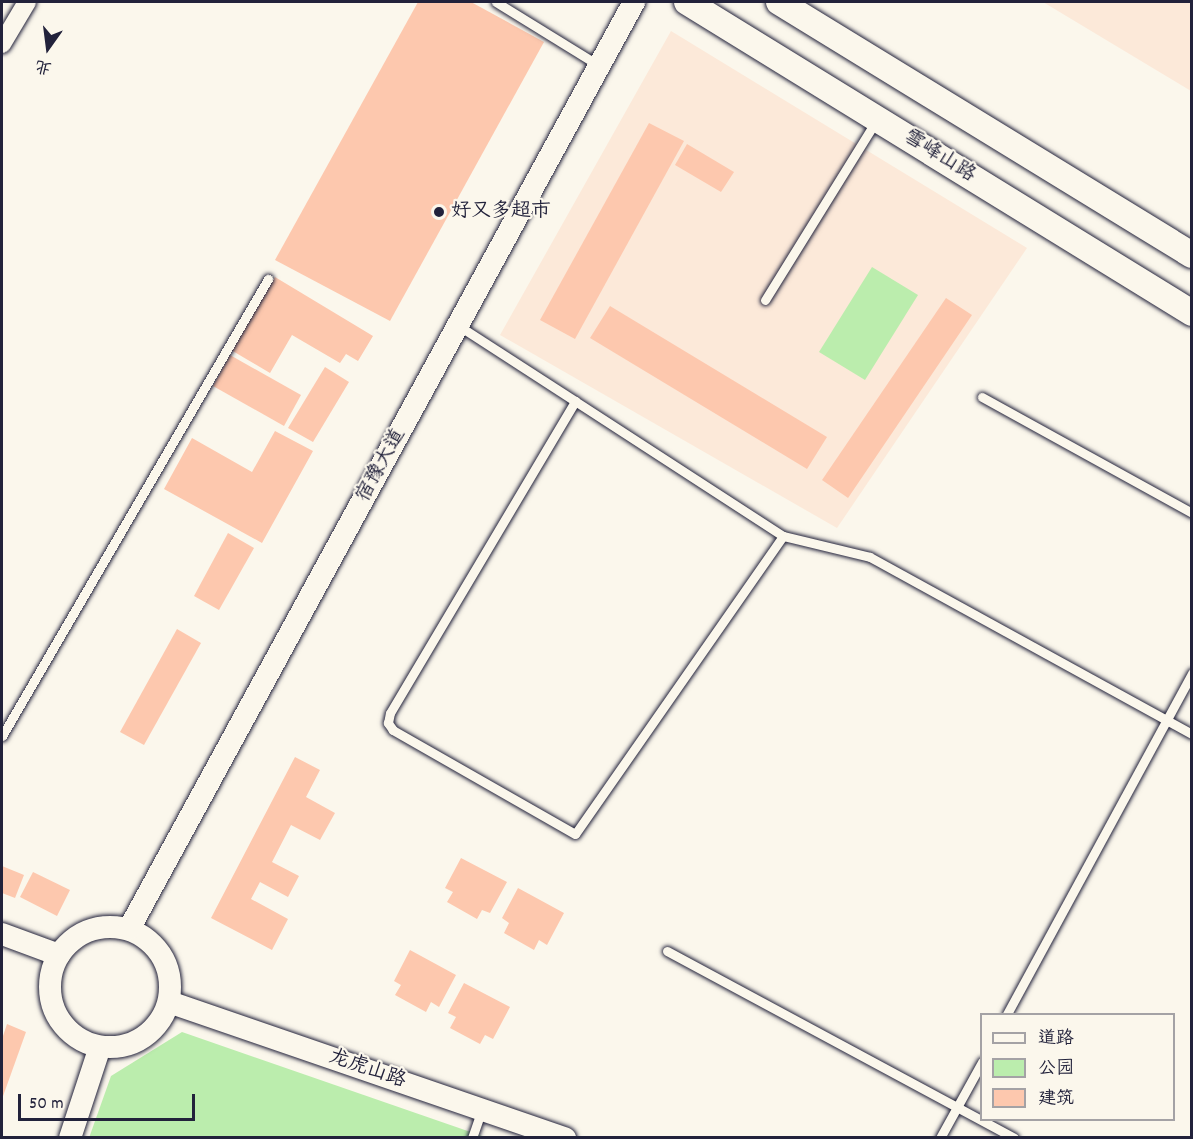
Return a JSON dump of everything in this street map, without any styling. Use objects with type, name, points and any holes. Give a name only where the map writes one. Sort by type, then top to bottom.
[{"type":"main road","name":"雪峰山路","points":[[687,2],[1191,313]]},
{"type":"main road","points":[[779,2],[1191,255]]},
{"type":"street","points":[[2,44],[27,2]]},
{"type":"street","name":"宿豫大道","points":[[129,930],[634,2]]},
{"type":"street","points":[[109,927],[129,930],[147,939],[161,954],[170,972],[172,986],[166,1012],[155,1029],[139,1041],[120,1047],[100,1047],[81,1041],[66,1028],[55,1012],[50,993],[51,973],[59,955],[72,940],[89,930],[109,927]]},
{"type":"street","points":[[2,933],[59,955]]},
{"type":"street","name":"龙虎山路","points":[[169,1002],[559,1137]]},
{"type":"street","points":[[70,1137],[100,1047]]},
{"type":"lane","points":[[496,2],[600,67]]},
{"type":"lane","points":[[765,300],[878,119]]},
{"type":"lane","points":[[2,736],[267,279]]},
{"type":"lane","points":[[459,326],[783,536],[870,557],[1191,735]]},
{"type":"lane","points":[[982,397],[1191,513]]},
{"type":"lane","points":[[575,401],[390,713],[388,723],[393,730],[575,834],[783,536]]},
{"type":"lane","points":[[1008,1013],[1191,673]]},
{"type":"lane","points":[[667,951],[980,1119]]},
{"type":"lane","points":[[940,1137],[980,1064]]},
{"type":"lane","points":[[472,1137],[482,1109]]},
{"type":"lane","points":[[984,1121],[1014,1137]]},
{"type":"shaded area","points":[[1043,2],[1191,2],[1191,91]]},
{"type":"shaded area","points":[[671,31],[1027,248],[837,528],[500,335]]},
{"type":"green space","points":[[872,267],[918,295],[865,380],[819,352]]},
{"type":"green space","points":[[182,1032],[485,1137],[89,1138],[111,1076]]},
{"type":"building","points":[[418,2],[471,2],[544,42],[390,321],[275,260]]},
{"type":"building","points":[[649,123],[684,141],[575,339],[540,320]]},
{"type":"building","points":[[687,144],[734,172],[721,192],[675,165]]},
{"type":"building","points":[[275,277],[373,336],[358,361],[346,354],[340,363],[292,335],[270,373],[231,350]]},
{"type":"building","points":[[946,298],[972,315],[848,498],[822,480]]},
{"type":"building","points":[[610,306],[827,437],[807,469],[590,338]]},
{"type":"building","points":[[230,355],[301,395],[284,426],[213,386]]},
{"type":"building","points":[[325,367],[349,382],[313,442],[288,428]]},
{"type":"building","points":[[275,431],[313,451],[262,543],[164,489],[192,438],[252,472]]},
{"type":"building","points":[[228,533],[254,548],[219,610],[194,596]]},
{"type":"building","points":[[177,629],[201,643],[144,745],[120,732]]},
{"type":"building","points":[[295,757],[320,770],[306,797],[335,813],[320,840],[291,825],[272,862],[299,876],[288,897],[260,882],[251,899],[288,919],[272,950],[211,918]]},
{"type":"building","points":[[461,858],[507,882],[490,913],[482,910],[477,919],[447,902],[453,892],[445,888]]},
{"type":"building","points":[[2,866],[24,875],[15,898],[2,893]]},
{"type":"building","points":[[33,872],[70,890],[57,916],[20,897]]},
{"type":"building","points":[[518,888],[564,913],[547,945],[539,940],[534,950],[504,933],[509,923],[502,918]]},
{"type":"building","points":[[410,950],[456,975],[439,1007],[431,1002],[426,1012],[395,995],[401,985],[394,981]]},
{"type":"building","points":[[464,983],[510,1007],[493,1039],[485,1035],[480,1044],[450,1028],[456,1017],[448,1013]]},
{"type":"building","points":[[7,1024],[26,1032],[2,1099],[2,1039]]},
{"type":"place","name":"好又多超市","points":[[439,212]]}]
